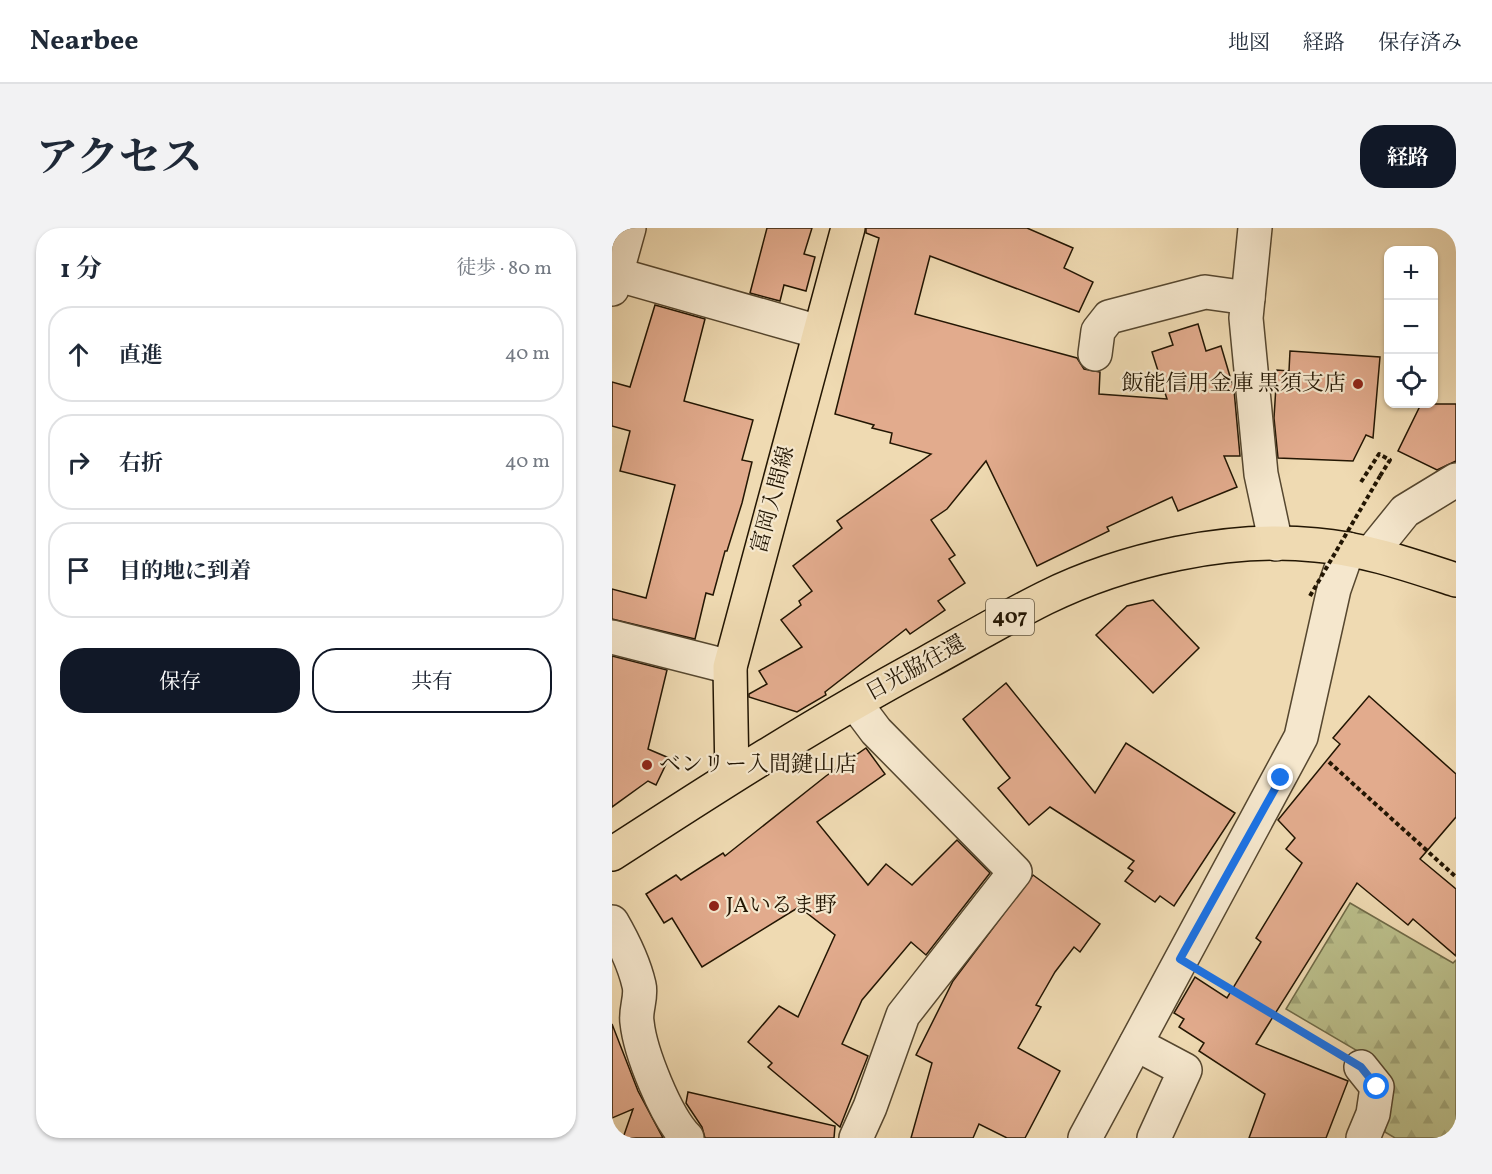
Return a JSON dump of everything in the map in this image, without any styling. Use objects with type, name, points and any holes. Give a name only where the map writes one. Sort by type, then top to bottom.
[{"type":"main road","name":"富岡入間線","points":[[732,776],[730,667],[848,228]]},
{"type":"main road","name":"日光脇往還","points":[[612,854],[732,776],[855,703],[1047,597],[1122,568],[1190,551],[1276,544],[1315,544],[1360,551],[1456,580]]},
{"type":"street","points":[[629,228],[613,279],[819,332]]},
{"type":"street","points":[[1255,228],[1246,318],[1261,474],[1276,544]]},
{"type":"street","points":[[1095,354],[1098,331],[1109,317],[1205,292],[1248,298]]},
{"type":"street","points":[[1085,1138],[1301,737],[1334,589],[1360,551],[1405,511],[1456,480]]},
{"type":"street","points":[[612,638],[730,667]]},
{"type":"street","points":[[855,703],[876,731],[1015,872],[903,1015],[870,1107],[856,1138]]},
{"type":"street","points":[[612,922],[625,944],[640,987],[636,1021],[645,1053],[670,1118],[687,1138]]},
{"type":"street","points":[[1136,1044],[1185,1070],[1154,1138]]},
{"type":"street","points":[[1361,1067],[1377,1087],[1373,1114],[1363,1138]]},
{"type":"path","points":[[1310,596],[1390,460],[1379,454],[1361,482]]},
{"type":"path","points":[[1301,737],[1456,877]]},
{"type":"path","points":[[1180,959],[1361,1067]]},
{"type":"green space","points":[[1350,903],[1453,963],[1456,960],[1456,1138],[1395,1138],[1385,1132],[1390,1085],[1373,1060],[1286,1009]]},
{"type":"building","points":[[767,228],[812,228],[804,254],[815,257],[806,291],[784,285],[780,301],[750,293]]},
{"type":"building","points":[[866,228],[1027,228],[1073,248],[1064,268],[1093,282],[1079,312],[930,256],[915,314],[1077,358],[1084,369],[1100,372],[1099,394],[1167,399],[1152,352],[1173,345],[1169,333],[1198,324],[1206,351],[1221,346],[1234,390],[1240,456],[1224,456],[1237,487],[1178,511],[1172,497],[1107,527],[1109,531],[1037,566],[986,461],[947,509],[931,520],[955,555],[949,559],[965,583],[938,601],[945,610],[910,634],[906,629],[825,692],[826,695],[797,712],[749,697],[749,694],[767,684],[759,671],[802,647],[781,620],[801,605],[799,601],[812,591],[793,566],[842,528],[837,521],[931,454],[890,443],[892,433],[872,428],[874,425],[835,414],[879,238],[866,233]]},
{"type":"building","points":[[655,305],[705,319],[684,401],[753,420],[742,460],[752,462],[742,503],[713,595],[706,593],[695,639],[612,619],[612,589],[646,598],[675,485],[620,471],[630,431],[612,426],[612,382],[630,387]]},
{"type":"building","points":[[1290,351],[1380,357],[1373,438],[1366,435],[1353,461],[1278,458],[1274,418],[1277,370],[1289,371]]},
{"type":"building","points":[[1438,404],[1456,404],[1456,461],[1437,470],[1398,451],[1419,408],[1438,408]]},
{"type":"building","points":[[1153,600],[1199,648],[1153,693],[1096,635],[1127,606]]},
{"type":"building","points":[[612,656],[667,670],[648,749],[669,758],[656,785],[648,781],[612,807]]},
{"type":"building","points":[[1006,683],[1095,793],[1126,743],[1235,813],[1174,906],[1160,896],[1155,902],[1125,881],[1133,871],[1128,868],[1134,861],[1050,807],[1029,825],[998,788],[1010,778],[963,719]]},
{"type":"building","points":[[1369,696],[1456,774],[1456,817],[1420,859],[1456,889],[1456,956],[1413,919],[1408,925],[1357,883],[1256,1044],[1348,1081],[1326,1138],[1249,1138],[1265,1094],[1199,1051],[1204,1043],[1179,1027],[1184,1019],[1174,1013],[1195,977],[1227,998],[1261,942],[1256,938],[1302,863],[1286,849],[1295,838],[1278,820],[1340,744],[1333,738]]},
{"type":"building","points":[[866,748],[885,774],[817,822],[868,885],[886,864],[912,885],[957,840],[990,873],[926,955],[911,942],[862,1000],[842,1044],[868,1056],[840,1127],[768,1067],[772,1063],[748,1042],[779,1006],[798,1017],[835,935],[799,907],[702,967],[672,918],[664,923],[646,894],[676,875],[681,880],[723,853],[725,856],[826,776]]},
{"type":"building","points":[[1033,875],[1100,924],[1080,952],[1074,947],[1055,972],[1036,1005],[1041,1007],[1018,1048],[1060,1071],[1025,1138],[1007,1138],[979,1124],[973,1138],[911,1138],[932,1063],[916,1055],[953,981]]},
{"type":"building","points":[[612,1024],[638,1091],[663,1138],[623,1138],[633,1109],[612,1118]]},
{"type":"building","points":[[688,1092],[835,1126],[834,1138],[705,1138],[702,1127],[686,1103]]},
{"type":"place","name":"飯能信用金庫 黒須支店","points":[[1358,384]]},
{"type":"place","name":"ベンリー入間鍵山店","points":[[647,765]]},
{"type":"place","name":"JAいるま野","points":[[714,906]]},
{"type":"route","points":[[1281,778],[1180,959],[1361,1067],[1377,1087]]}]
